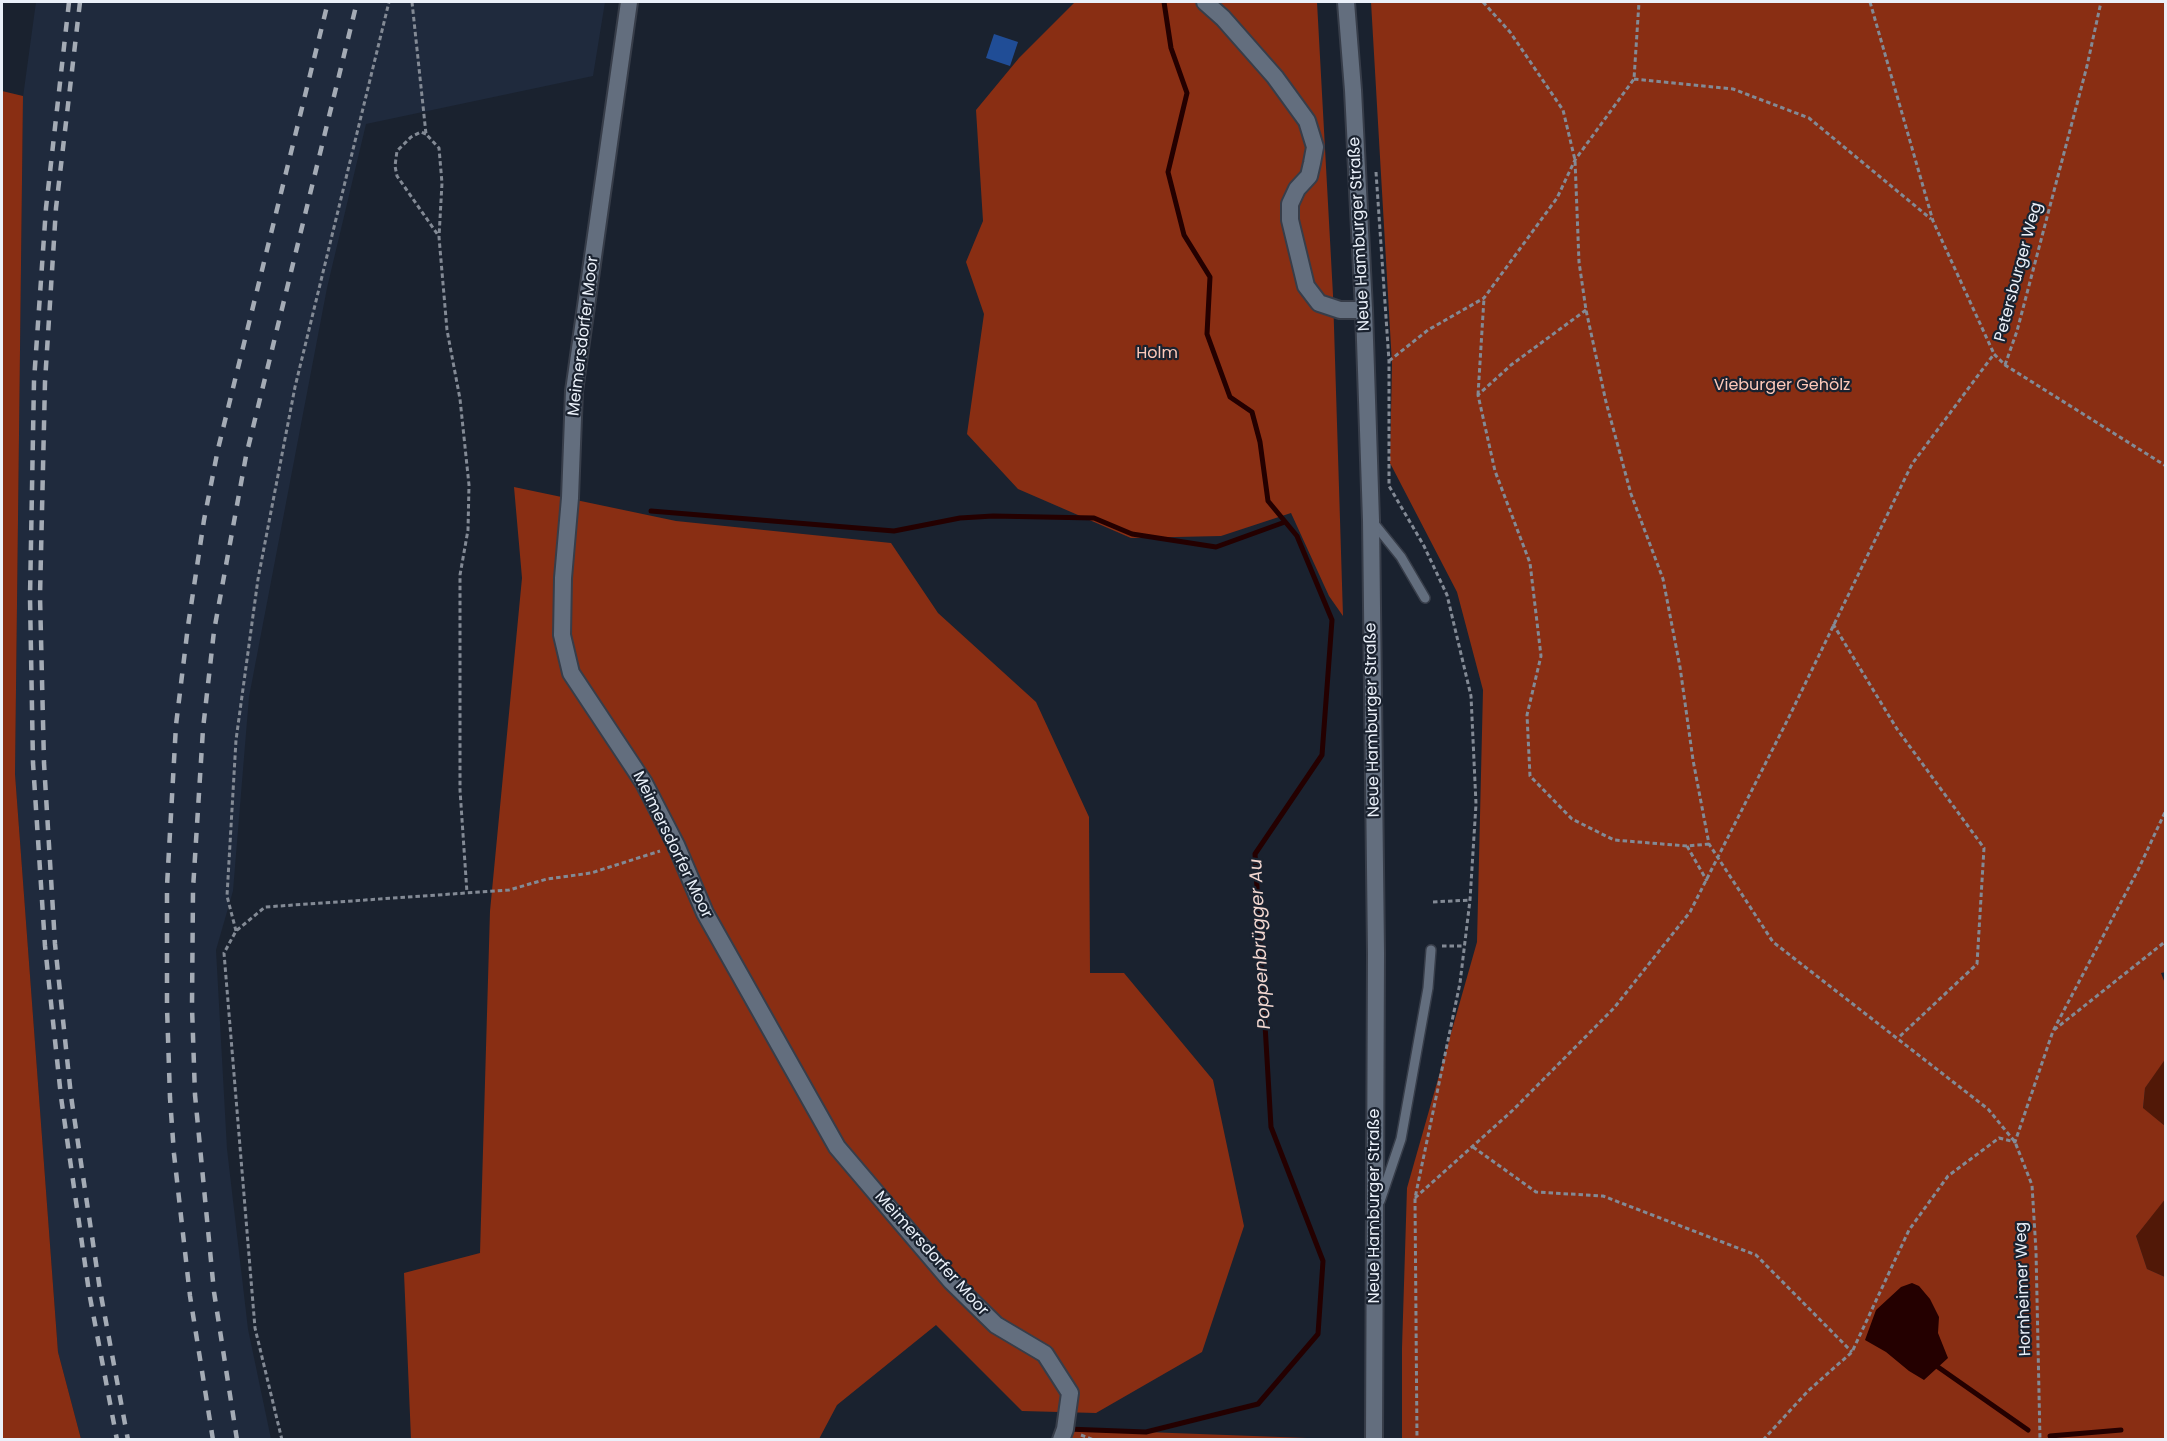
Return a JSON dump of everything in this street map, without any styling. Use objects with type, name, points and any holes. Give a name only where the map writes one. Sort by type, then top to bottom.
[{"type":"street","name":"Meimersdorfer Moor","points":[[629,2],[574,391],[570,498],[563,578],[562,635],[571,673],[644,783],[676,845],[705,913],[837,1147],[951,1281],[996,1325],[1045,1354],[1070,1393],[1065,1429],[1061,1440]]},
{"type":"street","points":[[1205,2],[1223,18],[1275,77],[1307,121],[1315,147],[1312,163],[1309,176],[1297,189],[1290,204],[1290,220],[1306,285],[1319,303],[1340,309],[1364,310]]},
{"type":"street","name":"Neue Hamburger Straße","points":[[1346,2],[1353,90],[1364,310],[1371,520],[1376,930],[1374,1440]]},
{"type":"lane","points":[[1371,520],[1401,557],[1425,598]]},
{"type":"lane","points":[[1376,1212],[1401,1139],[1424,1010],[1431,948]]},
{"type":"path","points":[[236,931],[227,896],[236,740],[258,579],[296,387],[389,2]]},
{"type":"path","points":[[412,2],[426,134]]},
{"type":"path","name":"Hornheimer Weg","points":[[1483,2],[1510,32],[1563,110],[1575,160],[1579,262],[1586,310],[1606,402],[1631,494],[1663,579],[1709,844],[1773,942],[1988,1109],[2015,1142],[2032,1185],[2036,1251],[2040,1440]]},
{"type":"path","points":[[1389,361],[1428,330],[1484,298],[1557,198],[1575,160],[1634,79],[1639,2]]},
{"type":"path","points":[[1870,2],[1933,220],[1994,354],[2006,365]]},
{"type":"path","name":"Petersburger Weg","points":[[2101,2],[2060,170],[2006,365],[2166,466]]},
{"type":"path","points":[[1634,79],[1733,89],[1809,118],[1933,220]]},
{"type":"path","points":[[439,237],[397,176],[395,166],[397,151],[411,137],[421,132],[426,134],[439,148],[442,183],[439,237],[447,330],[460,399],[469,485],[468,530],[460,575],[460,790],[468,893]]},
{"type":"path","points":[[1376,167],[1389,361],[1389,486],[1424,546],[1448,595],[1471,696],[1476,804],[1470,900],[1460,982],[1415,1198],[1417,1440]]},
{"type":"path","points":[[1484,298],[1478,394],[1495,471],[1530,563],[1541,656],[1527,715],[1530,776],[1572,819],[1614,840],[1687,846],[1709,844]]},
{"type":"path","points":[[1478,394],[1511,365],[1586,310]]},
{"type":"path","points":[[1415,1198],[1513,1110],[1614,1008],[1690,912],[1788,719],[1912,464],[1994,354]]},
{"type":"path","points":[[1833,624],[1897,729],[1984,848],[1977,964],[1898,1038]]},
{"type":"path","points":[[1763,1440],[1808,1391],[1852,1352],[1909,1230],[1948,1176],[1999,1138],[2015,1142],[2053,1031],[2138,870],[2166,810]]},
{"type":"path","points":[[282,1440],[254,1317],[224,953],[236,931],[265,907],[508,890],[547,879],[591,873],[676,845]]},
{"type":"path","points":[[1687,846],[1707,881]]},
{"type":"path","points":[[1433,902],[1470,900]]},
{"type":"path","points":[[2053,1031],[2166,941]]},
{"type":"path","points":[[1431,948],[1464,946]]},
{"type":"path","points":[[1473,1147],[1536,1192],[1603,1196],[1756,1255],[1852,1352]]},
{"type":"shaded area","points":[[36,2],[605,2],[593,76],[366,124],[327,288],[249,697],[233,891],[216,950],[227,1149],[248,1329],[271,1439],[81,1439],[58,1352],[15,774],[23,97]]},
{"type":"shaded area","points":[[2165,1058],[2165,1126],[2143,1109],[2145,1088]]},
{"type":"shaded area","points":[[2165,1198],[2165,1277],[2147,1269],[2136,1236]]},
{"type":"shaded area","points":[[1912,1283],[1919,1286],[1930,1299],[1939,1317],[1938,1333],[1948,1358],[1924,1380],[1886,1352],[1865,1340],[1876,1310],[1901,1287]]},
{"type":"green space","name":"Holm","points":[[1075,2],[1317,2],[1333,295],[1343,616],[1329,596],[1291,513],[1221,536],[1131,538],[1018,489],[967,434],[984,314],[966,262],[983,221],[976,110],[1019,58]]},
{"type":"green space","name":"Vieburger Gehölz","points":[[1371,2],[2165,2],[2166,972],[2161,973],[2166,986],[2166,1058],[2145,1088],[2143,1108],[2165,1126],[2166,1198],[2136,1236],[2147,1269],[2165,1277],[2165,1439],[1402,1439],[1402,1348],[1407,1188],[1477,942],[1483,690],[1457,592],[1390,463],[1392,364]]},
{"type":"green space","points":[[2,91],[23,96],[15,774],[58,1352],[81,1439],[2,1439]]},
{"type":"green space","points":[[514,487],[676,521],[891,543],[938,613],[1036,702],[1089,817],[1090,973],[1124,973],[1213,1080],[1244,1226],[1202,1352],[1096,1413],[1022,1411],[936,1325],[837,1405],[819,1439],[411,1439],[404,1273],[480,1253],[490,911],[522,578]]},
{"type":"green space","points":[[1065,1429],[1334,1439],[1061,1440]]},
{"type":"building","points":[[994,34],[1018,42],[1010,66],[986,58]]},
{"type":"waterway","name":"Poppenbrügger Au","points":[[1067,1429],[1146,1432],[1258,1404],[1318,1334],[1323,1261],[1271,1127],[1255,854],[1322,755],[1332,620],[1297,536],[1268,501],[1260,442],[1252,412],[1230,397],[1207,334],[1210,277],[1184,235],[1168,172],[1187,93],[1171,48],[1164,2]]},
{"type":"waterway","points":[[651,511],[894,531],[960,518],[993,516],[1094,518],[1132,534],[1216,547],[1285,522]]},
{"type":"waterway","points":[[1938,1367],[2028,1430]]},
{"type":"waterway","points":[[2050,1436],[2121,1430]]},
{"type":"railway","points":[[69,2],[46,208],[34,381],[30,597],[33,763],[45,946],[61,1097],[89,1292],[117,1440]]},
{"type":"railway","points":[[80,2],[56,208],[45,382],[40,596],[44,763],[55,944],[71,1096],[100,1290],[128,1440]]},
{"type":"railway","points":[[213,1440],[190,1296],[170,1098],[167,886],[176,725],[204,520],[218,449],[328,2]]},
{"type":"railway","points":[[237,1440],[214,1292],[195,1095],[192,1007],[193,889],[203,729],[214,631],[246,456],[357,2]]}]
